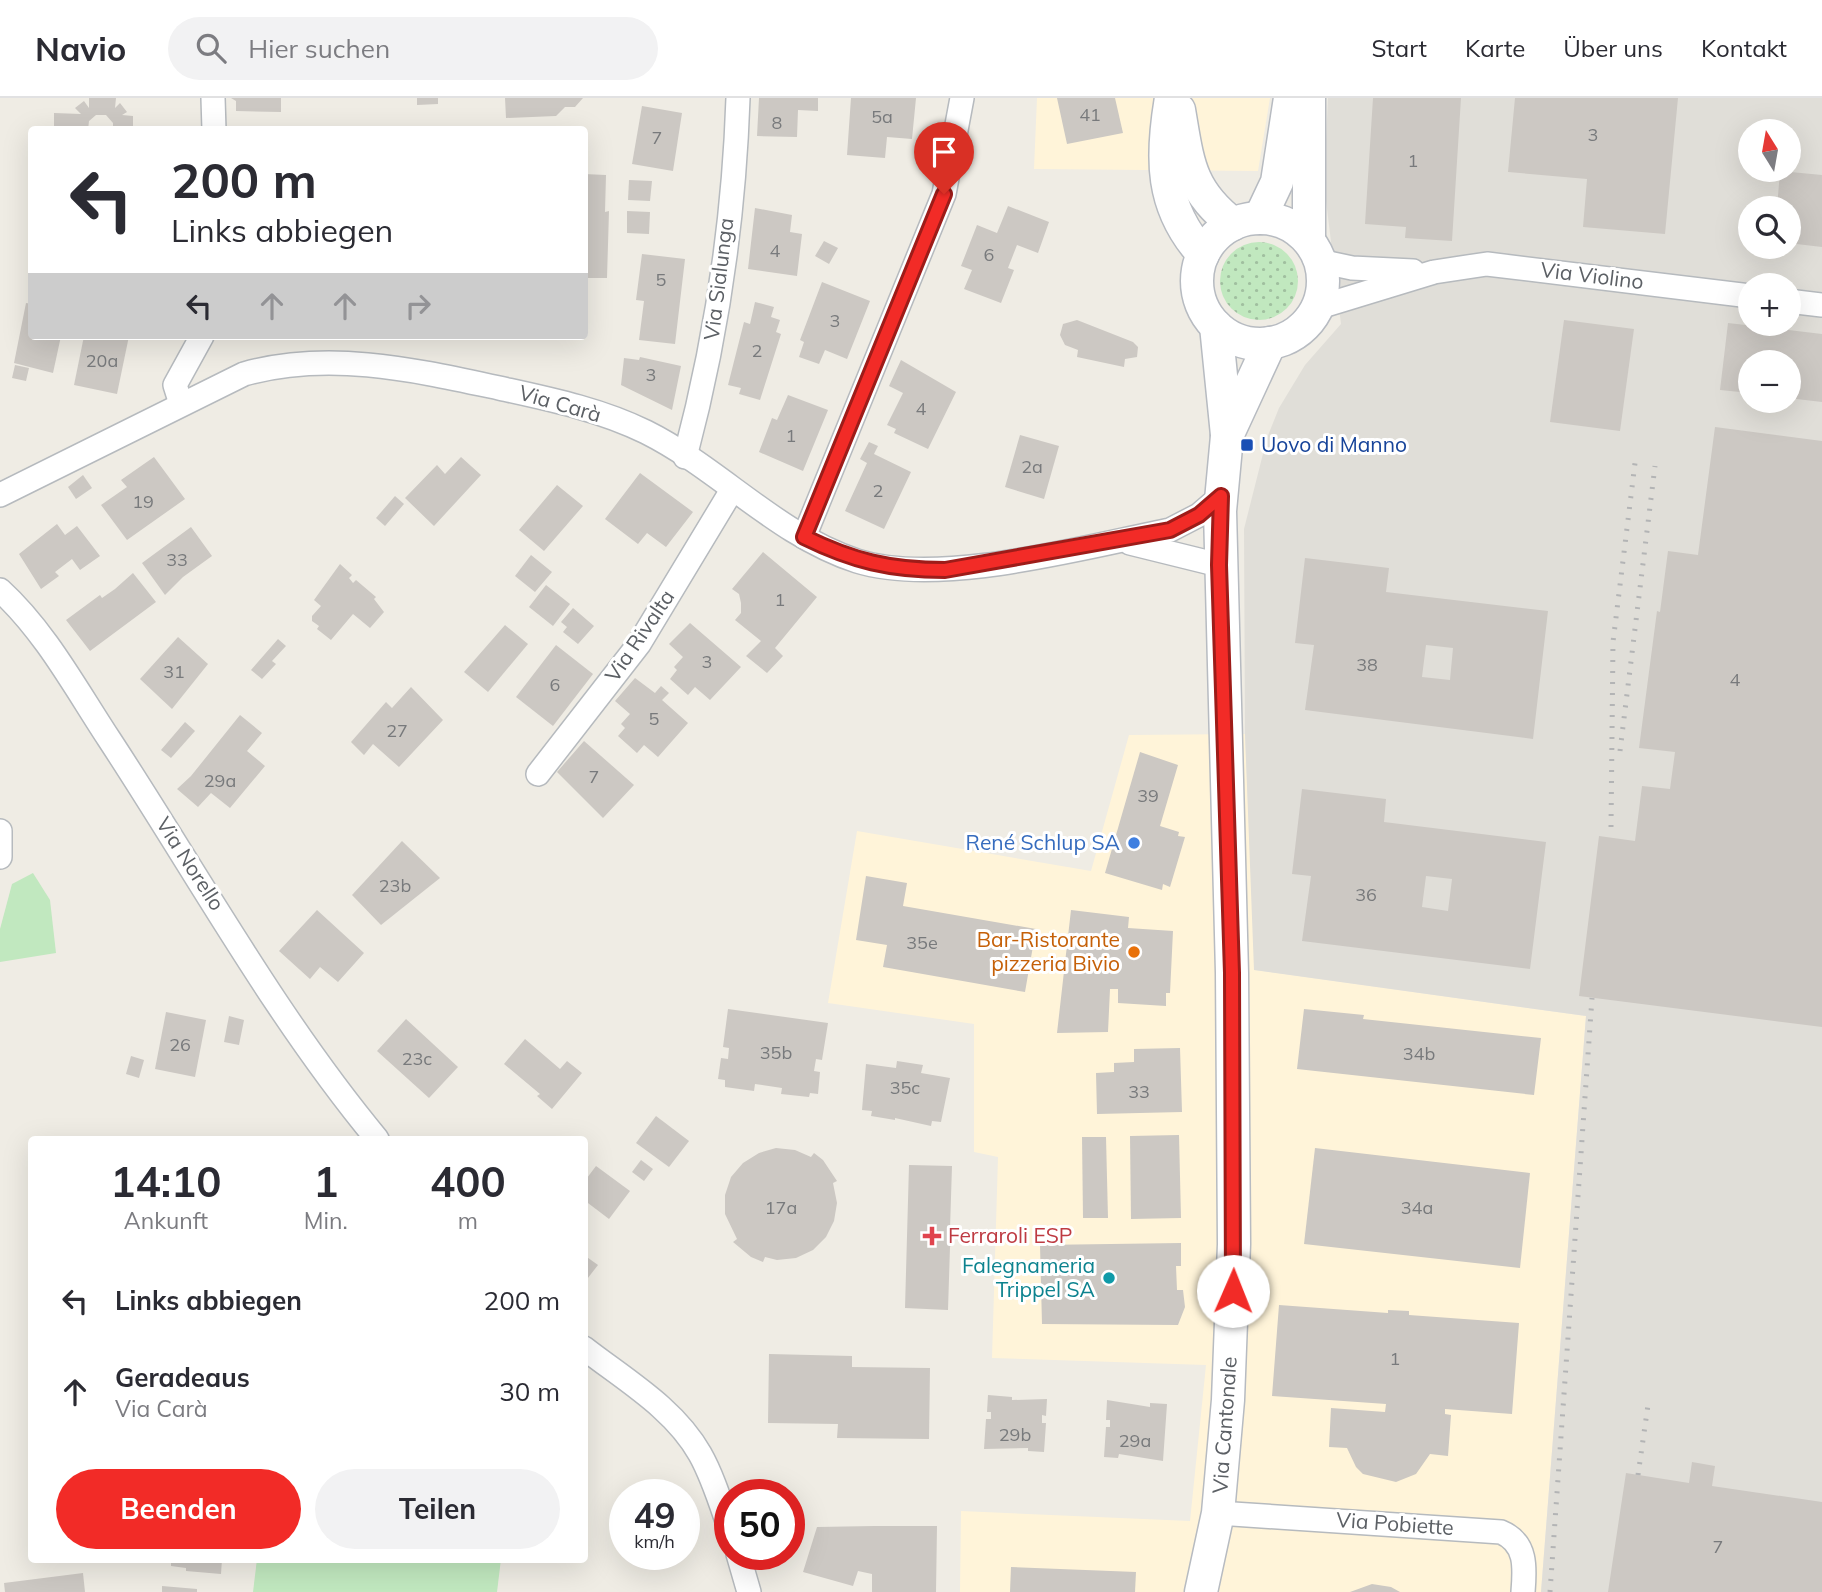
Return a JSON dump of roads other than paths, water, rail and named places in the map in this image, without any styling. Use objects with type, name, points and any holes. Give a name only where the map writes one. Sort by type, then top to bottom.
[{"type":"main road","points":[[1171,98],[1164,156],[1166,185],[1192,242],[1203,254]]},
{"type":"main road","points":[[1177,98],[1192,176],[1206,201],[1247,221],[1287,224],[1314,251]]},
{"type":"main road","points":[[1290,98],[1277,182],[1247,221],[1215,237],[1203,254],[1198,273],[1198,292],[1205,311],[1216,326],[1236,339],[1270,343],[1298,331],[1316,308],[1322,285],[1314,251],[1309,98]]},
{"type":"main road","points":[[1216,326],[1227,436]]},
{"type":"main road","name":"Via Cantonale","points":[[1201,1592],[1218,1513],[1229,1387],[1234,1244],[1232,973],[1219,565],[1221,496],[1227,436],[1270,343]]},
{"type":"street","points":[[213,98],[214,126]]},
{"type":"street","name":"Via Sialunga","points":[[685,457],[703,390],[716,312],[738,98]]},
{"type":"street","points":[[804,537],[944,194],[962,98]]},
{"type":"street","points":[[1314,251],[1365,269],[1434,272]]},
{"type":"street","name":"Via Violino","points":[[1434,272],[1468,266],[1508,265],[1738,294]]},
{"type":"street","points":[[1316,308],[1434,272]]},
{"type":"street","points":[[1801,303],[1822,305]]},
{"type":"street","points":[[181,404],[175,385],[178,375],[200,340]]},
{"type":"street","name":"Via Carà","points":[[0,495],[244,374],[265,368],[330,362],[402,367],[575,405],[646,432],[804,537],[858,561],[908,569],[945,570],[1109,542]]},
{"type":"street","name":"Via Rivalta","points":[[538,774],[639,644],[732,489]]},
{"type":"street","points":[[1109,542],[1177,527],[1199,515],[1221,496]]},
{"type":"street","points":[[1109,542],[1150,546],[1219,565]]},
{"type":"street","name":"Via Norello","points":[[0,590],[31,622],[140,786],[305,1045],[375,1136]]},
{"type":"street","points":[[0,831],[0,858]]},
{"type":"street","points":[[588,1351],[662,1408],[684,1430],[706,1466],[714,1487]]},
{"type":"street","name":"Via Pobiette","points":[[1218,1513],[1501,1532],[1516,1542],[1522,1553],[1523,1592]]},
{"type":"street","points":[[743,1570],[749,1592]]},
{"type":"railway","points":[[1611,827],[1613,642],[1635,463]]},
{"type":"railway","points":[[1620,751],[1655,466]]},
{"type":"railway","points":[[1550,1592],[1592,998]]},
{"type":"railway","points":[[1638,1475],[1648,1405]]},
{"type":"place","name":"Uovo di Manno","points":[[1247,445]]},
{"type":"place","name":"René Schlup SA","points":[[1134,843]]},
{"type":"place","name":"Bar-Ristorante pizzeria Bivio","points":[[1134,952]]},
{"type":"place","name":"Ferraroli ESP","points":[[932,1236]]},
{"type":"place","name":"Falegnameria Trippel SA","points":[[1109,1278]]}]
